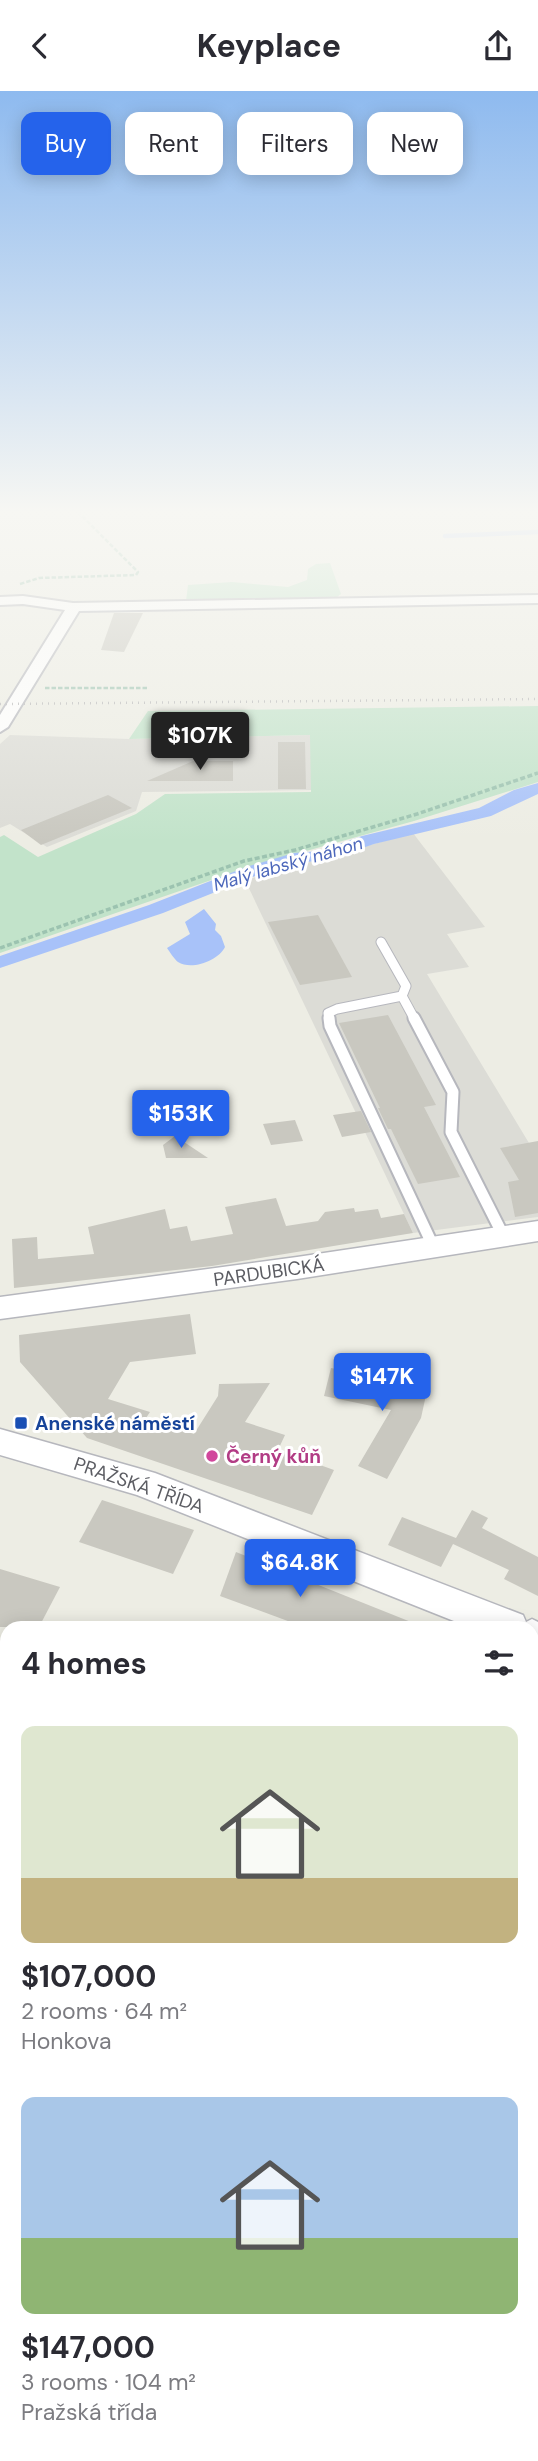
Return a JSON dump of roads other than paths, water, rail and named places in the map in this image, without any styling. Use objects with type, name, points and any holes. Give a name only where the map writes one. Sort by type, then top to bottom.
[{"type":"street","points":[[0,727],[68,621]]},
{"type":"street","name":"PARDUBICKÁ","points":[[0,1308],[538,1231]]},
{"type":"street","name":"PRAŽSKÁ TŘÍDA","points":[[0,1442],[143,1483],[495,1621]]},
{"type":"lane","points":[[381,941],[406,986],[402,996]]},
{"type":"lane","points":[[402,996],[453,1091],[451,1132],[504,1237]]},
{"type":"lane","points":[[402,996],[328,1013],[330,1026],[434,1248]]},
{"type":"water","points":[[204,909],[216,924],[215,930],[221,936],[225,947],[217,956],[204,963],[190,965],[177,961],[167,948],[190,934],[185,922]]},
{"type":"waterway","name":"Malý labský náhon","points":[[0,962],[156,909],[252,871],[294,858],[322,856],[368,840],[485,812],[538,788]]},
{"type":"railway","points":[[0,704],[538,699]]},
{"type":"place","name":"Anenské náměstí","points":[[21,1423]]},
{"type":"place","name":"Černý kůň","points":[[212,1456]]}]
